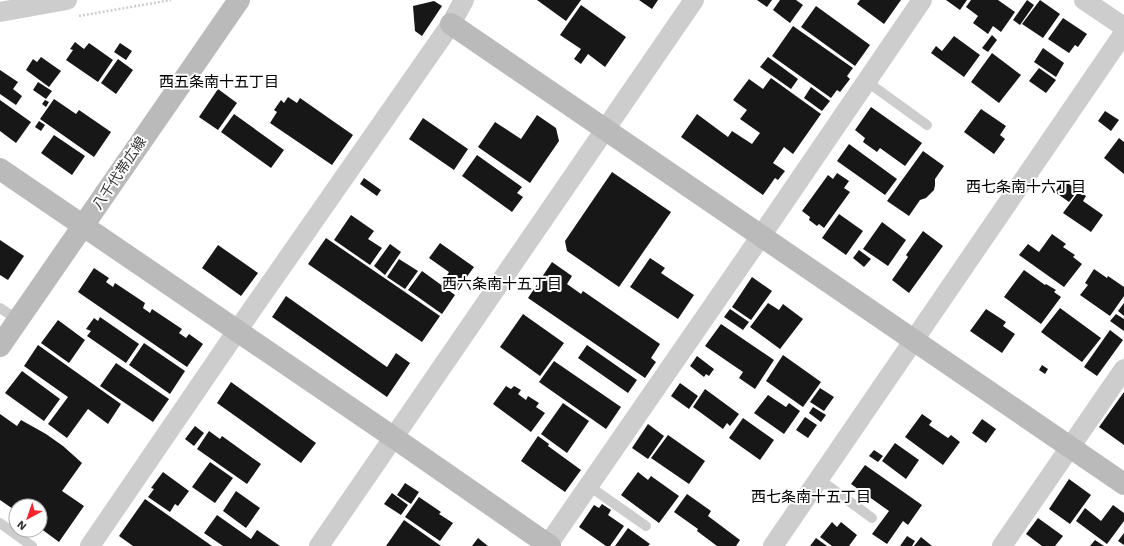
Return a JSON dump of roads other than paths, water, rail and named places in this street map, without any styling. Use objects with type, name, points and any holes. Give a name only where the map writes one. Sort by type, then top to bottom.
[{"type":"street","points":[[0,12],[68,0]]},
{"type":"street","name":"八千代帯広線","points":[[0,346],[239,0]]},
{"type":"street","points":[[90,546],[237,331],[451,24],[464,0]]},
{"type":"street","points":[[319,546],[694,0]]},
{"type":"street","points":[[0,169],[393,437],[548,546],[922,0]]},
{"type":"street","points":[[1084,0],[1124,27]]},
{"type":"street","points":[[451,24],[1124,484]]},
{"type":"street","points":[[773,546],[1124,34]]},
{"type":"street","points":[[1002,546],[1124,369]]},
{"type":"lane","points":[[866,82],[927,125]]},
{"type":"lane","points":[[0,308],[18,320]]},
{"type":"lane","points":[[819,479],[872,518]]},
{"type":"lane","points":[[589,486],[646,526]]},
{"type":"lane","points":[[0,524],[32,546]]},
{"type":"district","name":"西五条南十五丁目","points":[[219,82]]},
{"type":"district","name":"西七条南十六丁目","points":[[1026,187]]},
{"type":"district","name":"西六条南十五丁目","points":[[502,284]]},
{"type":"district","name":"西七条南十五丁目","points":[[811,497]]}]
